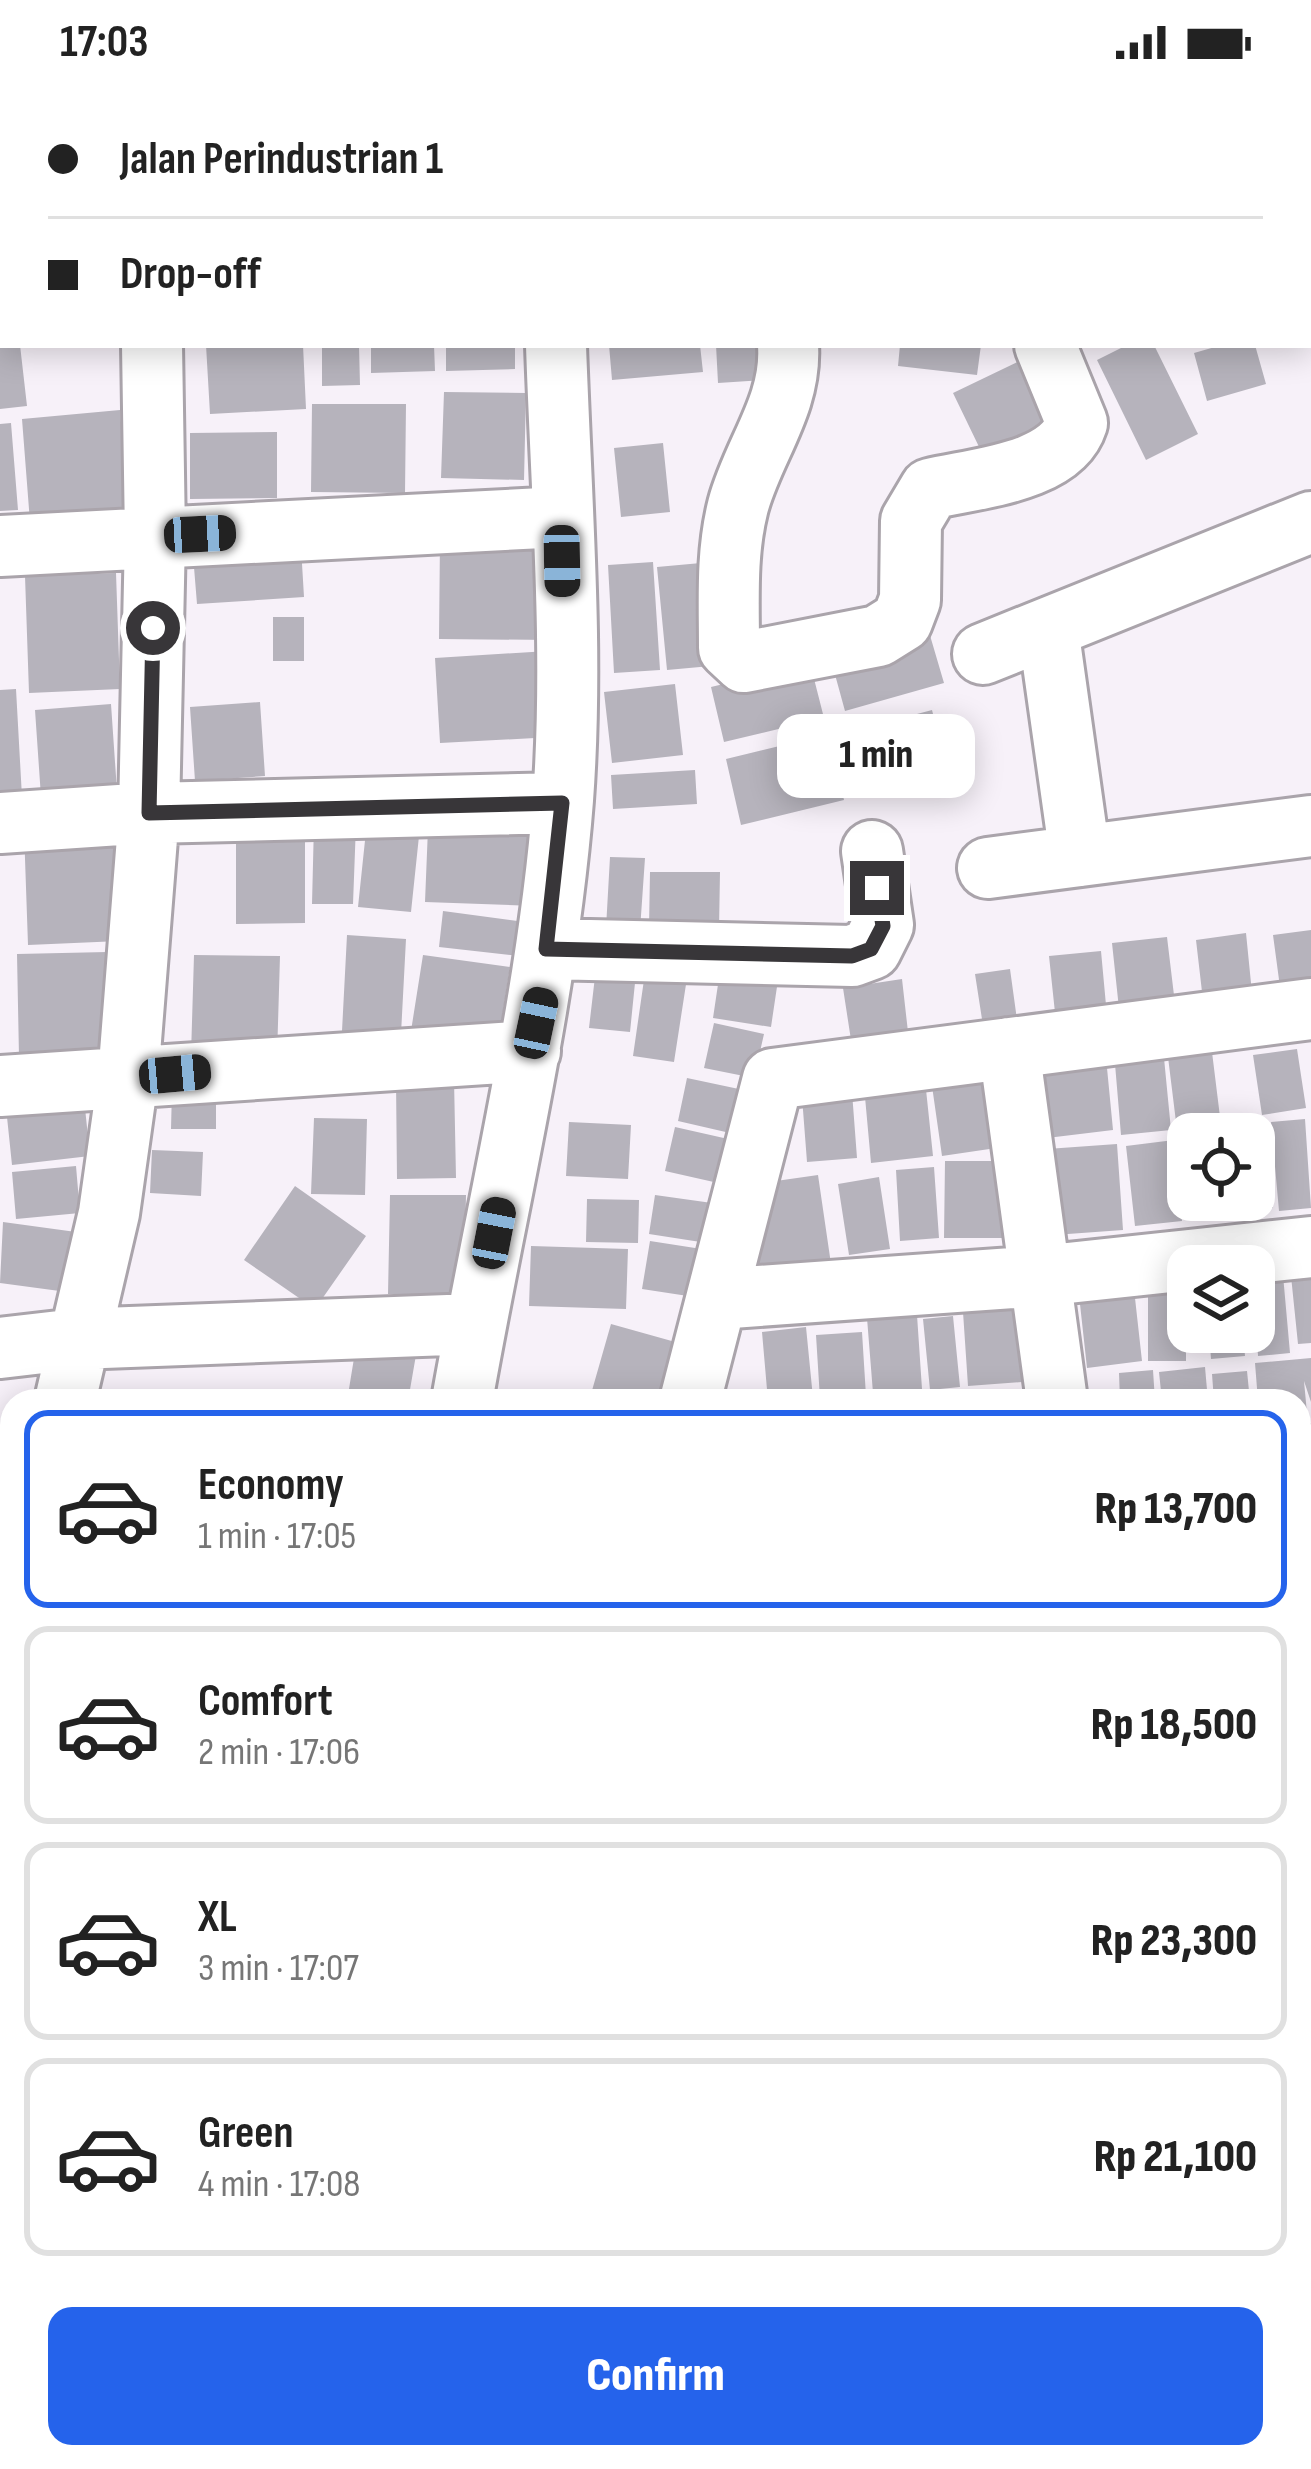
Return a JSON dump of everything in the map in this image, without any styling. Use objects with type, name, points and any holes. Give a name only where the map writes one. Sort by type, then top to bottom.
[{"type":"street","points":[[67,1389],[109,1213],[128,1078],[149,813],[155,536],[152,348]]},
{"type":"street","points":[[464,1389],[530,1051],[562,803],[562,517],[556,348]]},
{"type":"street","points":[[788,348],[786,391],[739,502],[728,553],[729,648],[744,662],[878,636],[902,621],[910,600],[911,520],[930,489],[1032,463],[1057,453],[1073,437],[1078,423],[1046,348]]},
{"type":"street","points":[[0,546],[562,517]]},
{"type":"street","points":[[983,654],[1311,522]]},
{"type":"street","points":[[1048,628],[1081,856]]},
{"type":"street","points":[[988,868],[1284,829],[1311,793]]},
{"type":"street","points":[[0,824],[149,813],[562,803]]},
{"type":"street","points":[[546,949],[852,956],[871,949],[883,926],[872,851]]},
{"type":"street","points":[[693,1389],[773,1079],[1311,1009]]},
{"type":"street","points":[[1009,1048],[1055,1389]]},
{"type":"street","points":[[0,1086],[362,1058],[530,1051]]},
{"type":"street","points":[[717,1299],[1040,1276],[1311,1246]]},
{"type":"street","points":[[0,1348],[77,1340],[476,1324]]},
{"type":"building","points":[[0,348],[20,348],[27,406],[0,409]]},
{"type":"building","points":[[206,348],[303,348],[306,409],[210,414]]},
{"type":"building","points":[[322,348],[359,348],[360,385],[322,386]]},
{"type":"building","points":[[371,348],[434,348],[435,371],[371,373]]},
{"type":"building","points":[[446,348],[515,348],[515,369],[446,371]]},
{"type":"building","points":[[609,348],[700,348],[703,372],[612,380]]},
{"type":"building","points":[[716,348],[777,348],[779,379],[718,383]]},
{"type":"building","points":[[900,348],[981,348],[977,375],[898,366]]},
{"type":"building","points":[[1121,348],[1155,348],[1198,434],[1146,460],[1097,360]]},
{"type":"building","points":[[1256,348],[1266,384],[1207,401],[1194,353]]},
{"type":"building","points":[[1030,356],[1059,416],[982,453],[953,393]]},
{"type":"building","points":[[444,392],[526,393],[524,480],[441,478]]},
{"type":"building","points":[[312,404],[406,404],[405,493],[311,492]]},
{"type":"building","points":[[120,410],[128,513],[30,522],[22,419]]},
{"type":"building","points":[[11,423],[18,510],[0,511],[0,424]]},
{"type":"building","points":[[277,432],[277,498],[190,499],[190,433]]},
{"type":"building","points":[[663,443],[670,512],[621,517],[614,448]]},
{"type":"building","points":[[440,539],[552,539],[550,640],[439,639]]},
{"type":"building","points":[[301,547],[304,597],[197,604],[193,555]]},
{"type":"building","points":[[653,562],[660,670],[614,673],[608,565]]},
{"type":"building","points":[[712,562],[722,665],[667,670],[657,567]]},
{"type":"building","points":[[116,573],[120,689],[29,693],[25,576]]},
{"type":"building","points":[[273,617],[304,617],[304,661],[273,661]]},
{"type":"building","points":[[929,632],[944,683],[845,711],[831,660]]},
{"type":"building","points":[[548,651],[553,737],[440,743],[435,658]]},
{"type":"building","points":[[810,663],[824,718],[724,742],[711,687]]},
{"type":"building","points":[[675,684],[683,755],[612,763],[604,692]]},
{"type":"building","points":[[16,689],[22,797],[0,798],[0,690]]},
{"type":"building","points":[[260,702],[265,776],[195,781],[190,707]]},
{"type":"building","points":[[111,704],[117,791],[41,797],[35,710]]},
{"type":"building","points":[[932,710],[948,773],[854,797],[838,735]]},
{"type":"building","points":[[829,734],[844,800],[741,825],[726,759]]},
{"type":"building","points":[[695,770],[697,804],[613,809],[611,775]]},
{"type":"building","points":[[236,820],[305,820],[305,923],[236,924]]},
{"type":"building","points":[[314,823],[356,824],[353,904],[312,904]]},
{"type":"building","points":[[116,827],[120,941],[28,945],[24,830]]},
{"type":"building","points":[[428,828],[538,832],[535,906],[425,902]]},
{"type":"building","points":[[366,831],[419,836],[411,912],[358,907]]},
{"type":"building","points":[[610,857],[645,858],[640,930],[606,928]]},
{"type":"building","points":[[650,872],[720,872],[719,929],[649,928]]},
{"type":"building","points":[[443,911],[533,923],[529,957],[439,947]]},
{"type":"building","points":[[1311,930],[1311,998],[1282,1002],[1273,935]]},
{"type":"building","points":[[1246,933],[1253,1003],[1204,1009],[1196,940]]},
{"type":"building","points":[[347,935],[406,939],[401,1034],[342,1031]]},
{"type":"building","points":[[1167,937],[1176,1012],[1120,1018],[1112,943]]},
{"type":"building","points":[[1101,951],[1107,1016],[1056,1022],[1049,956]]},
{"type":"building","points":[[107,952],[109,1055],[19,1057],[17,954]]},
{"type":"building","points":[[194,955],[280,956],[277,1057],[191,1055]]},
{"type":"building","points":[[423,955],[510,967],[498,1043],[411,1031]]},
{"type":"building","points":[[647,959],[689,965],[674,1062],[633,1056]]},
{"type":"building","points":[[596,968],[636,973],[630,1032],[589,1028]]},
{"type":"building","points":[[1010,969],[1018,1027],[984,1032],[975,974]]},
{"type":"building","points":[[720,971],[778,980],[771,1027],[713,1018]]},
{"type":"building","points":[[902,979],[908,1032],[851,1040],[843,988]]},
{"type":"building","points":[[714,1023],[764,1034],[754,1078],[704,1068]]},
{"type":"building","points":[[1297,1049],[1306,1108],[1262,1113],[1253,1055]]},
{"type":"building","points":[[1212,1052],[1220,1113],[1175,1113],[1168,1057]]},
{"type":"building","points":[[1164,1058],[1167,1130],[1121,1135],[1115,1064]]},
{"type":"building","points":[[1107,1068],[1113,1130],[1047,1138],[1041,1076]]},
{"type":"building","points":[[994,1077],[1003,1147],[942,1156],[932,1086]]},
{"type":"building","points":[[687,1078],[753,1092],[743,1136],[678,1121]]},
{"type":"building","points":[[454,1079],[456,1178],[397,1179],[396,1080]]},
{"type":"building","points":[[925,1080],[933,1156],[871,1163],[864,1086]]},
{"type":"building","points":[[172,1089],[216,1089],[216,1129],[171,1129]]},
{"type":"building","points":[[852,1092],[857,1158],[807,1162],[802,1097]]},
{"type":"building","points":[[85,1108],[90,1156],[12,1165],[7,1117]]},
{"type":"building","points":[[314,1118],[367,1119],[365,1195],[311,1194]]},
{"type":"building","points":[[1305,1119],[1311,1208],[1279,1211],[1275,1122]]},
{"type":"building","points":[[569,1122],[631,1125],[628,1179],[566,1176]]},
{"type":"building","points":[[675,1127],[737,1141],[727,1185],[665,1171]]},
{"type":"building","points":[[1167,1141],[1167,1221],[1182,1221],[1135,1226],[1126,1146]]},
{"type":"building","points":[[1117,1144],[1123,1230],[1054,1235],[1047,1149]]},
{"type":"building","points":[[152,1150],[203,1152],[201,1196],[150,1193]]},
{"type":"building","points":[[945,1161],[1006,1161],[1005,1238],[944,1238]]},
{"type":"building","points":[[76,1166],[80,1213],[16,1219],[12,1172]]},
{"type":"building","points":[[934,1167],[939,1238],[900,1241],[896,1170]]},
{"type":"building","points":[[818,1175],[831,1264],[761,1274],[749,1185]]},
{"type":"building","points":[[879,1177],[890,1249],[849,1255],[838,1184]]},
{"type":"building","points":[[295,1186],[366,1236],[315,1309],[244,1260]]},
{"type":"building","points":[[390,1195],[466,1195],[464,1295],[388,1294]]},
{"type":"building","points":[[655,1195],[712,1203],[707,1243],[649,1234]]},
{"type":"building","points":[[587,1199],[639,1200],[638,1243],[586,1242]]},
{"type":"building","points":[[3,1222],[76,1232],[67,1292],[0,1283]]},
{"type":"building","points":[[650,1241],[708,1250],[701,1298],[642,1289]]},
{"type":"building","points":[[531,1246],[628,1249],[626,1309],[529,1306]]},
{"type":"building","points":[[1311,1274],[1311,1343],[1298,1344],[1291,1276]]},
{"type":"building","points":[[1283,1275],[1290,1353],[1258,1356],[1275,1353],[1275,1276]]},
{"type":"building","points":[[1134,1289],[1142,1361],[1087,1368],[1079,1295]]},
{"type":"building","points":[[1148,1289],[1167,1289],[1167,1353],[1186,1353],[1186,1361],[1148,1361]]},
{"type":"building","points":[[1017,1308],[1022,1382],[968,1386],[963,1312]]},
{"type":"building","points":[[917,1315],[922,1389],[873,1389],[867,1318]]},
{"type":"building","points":[[953,1316],[960,1387],[930,1389],[923,1319]]},
{"type":"building","points":[[611,1324],[686,1345],[673,1389],[592,1389]]},
{"type":"building","points":[[806,1327],[812,1389],[767,1389],[762,1332]]},
{"type":"building","points":[[862,1332],[866,1389],[819,1389],[816,1335]]},
{"type":"building","points":[[356,1346],[416,1355],[410,1389],[349,1389]]},
{"type":"building","points":[[1211,1353],[1245,1353],[1245,1356],[1211,1359]]},
{"type":"building","points":[[1311,1358],[1311,1389],[1304,1381],[1305,1389],[1257,1389],[1255,1363]]},
{"type":"building","points":[[1205,1367],[1207,1389],[1161,1389],[1159,1372]]},
{"type":"building","points":[[1153,1370],[1154,1389],[1120,1389],[1119,1373]]},
{"type":"building","points":[[1247,1371],[1249,1389],[1213,1389],[1212,1374]]},
{"type":"route","points":[[153,628],[149,813],[562,803],[546,949],[852,956],[871,949],[883,926],[877,888]]}]
